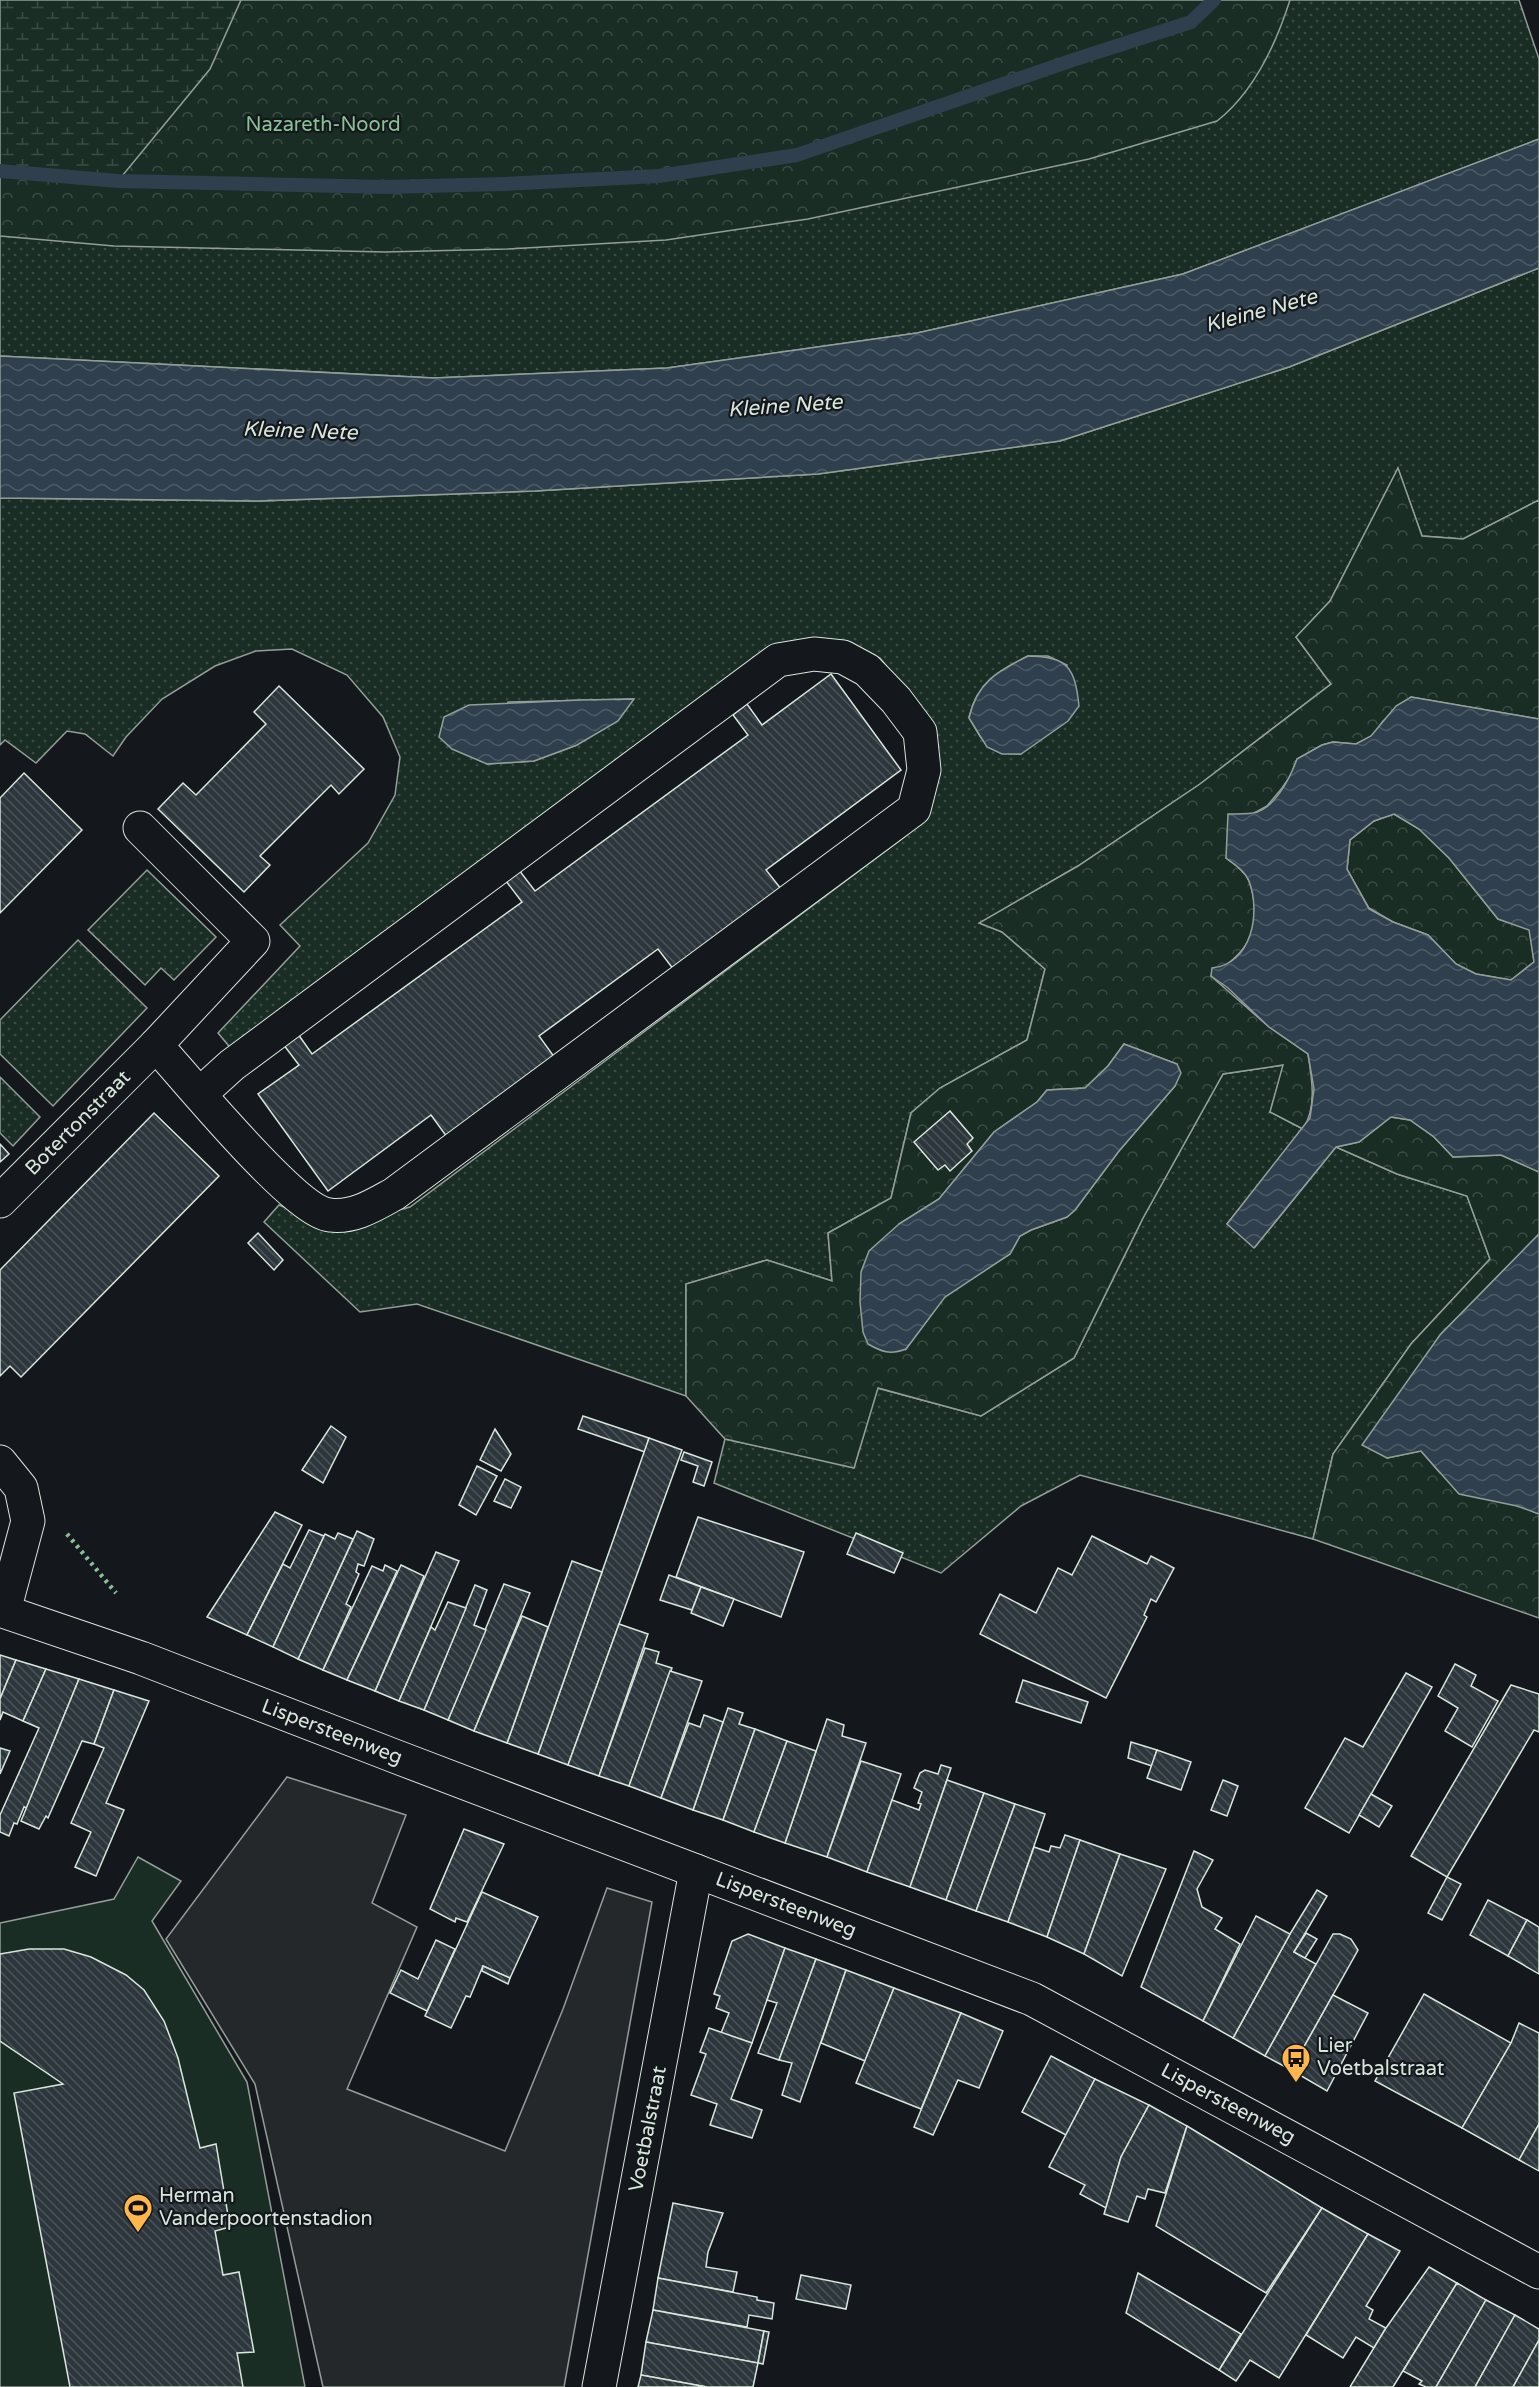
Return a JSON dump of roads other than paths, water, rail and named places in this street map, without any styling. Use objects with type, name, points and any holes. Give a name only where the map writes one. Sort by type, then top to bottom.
[{"type":"street","points":[[156,1045],[200,1094],[278,1180],[304,1203],[328,1215],[360,1213],[394,1194],[914,809],[924,770],[920,732],[896,700],[867,670],[843,657],[814,654],[778,660],[232,1065],[200,1094]]},
{"type":"street","name":"Botertonstraat","points":[[0,1201],[156,1045],[253,941],[140,828]]},
{"type":"street","points":[[0,1462],[21,1488],[28,1521],[2,1610]]},
{"type":"street","name":"Lispersteenweg","points":[[2,1610],[141,1658],[1032,1998],[1539,2272]]},
{"type":"street","name":"Voetbalstraat","points":[[599,2387],[696,1871]]},
{"type":"water","name":"Kleine Nete","points":[[1539,139],[1539,268],[1289,367],[1060,441],[818,474],[535,491],[259,501],[0,498],[0,356],[434,378],[667,368],[917,333],[1183,274]]},
{"type":"water","points":[[1028,656],[1052,658],[1067,667],[1075,682],[1079,706],[1068,721],[1021,754],[1002,754],[987,747],[969,718],[977,695],[990,679]]},
{"type":"water","points":[[1411,697],[1539,719],[1539,1172],[1501,1155],[1453,1157],[1434,1137],[1410,1120],[1391,1117],[1359,1142],[1336,1147],[1254,1248],[1227,1224],[1310,1118],[1314,1089],[1308,1054],[1269,1027],[1228,988],[1211,976],[1212,968],[1226,964],[1244,947],[1253,922],[1254,908],[1249,881],[1242,871],[1226,858],[1228,814],[1253,813],[1268,806],[1281,792],[1297,759],[1322,745],[1333,742],[1356,744],[1371,736],[1396,706]],"holes":[[[1394,814],[1419,829],[1449,858],[1498,919],[1529,930],[1534,962],[1511,980],[1476,974],[1456,964],[1428,935],[1393,922],[1369,909],[1347,869],[1350,840],[1374,821]]]},
{"type":"water","points":[[634,699],[618,721],[577,745],[534,761],[487,764],[452,749],[439,737],[444,717],[469,705]]},
{"type":"water","points":[[1124,1044],[1177,1064],[1181,1073],[1175,1086],[1119,1151],[1075,1210],[1067,1217],[1020,1236],[1010,1254],[945,1297],[906,1349],[886,1352],[868,1344],[863,1332],[860,1302],[861,1272],[869,1251],[899,1224],[939,1199],[994,1132],[1037,1102],[1047,1090],[1085,1088],[1108,1066]]},
{"type":"water","points":[[1539,1234],[1539,1514],[1517,1506],[1459,1494],[1421,1451],[1387,1458],[1362,1445],[1440,1335]]},
{"type":"waterway","points":[[0,171],[118,181],[385,187],[659,176],[797,155],[1191,22],[1214,0]]},
{"type":"place","name":"Lier Voetbalstraat","points":[[1296,2084]]},
{"type":"place","name":"Herman Vanderpoortenstadion","points":[[138,2234]]},
{"type":"park label","name":"Nazareth-Noord","points":[[323,125]]}]
